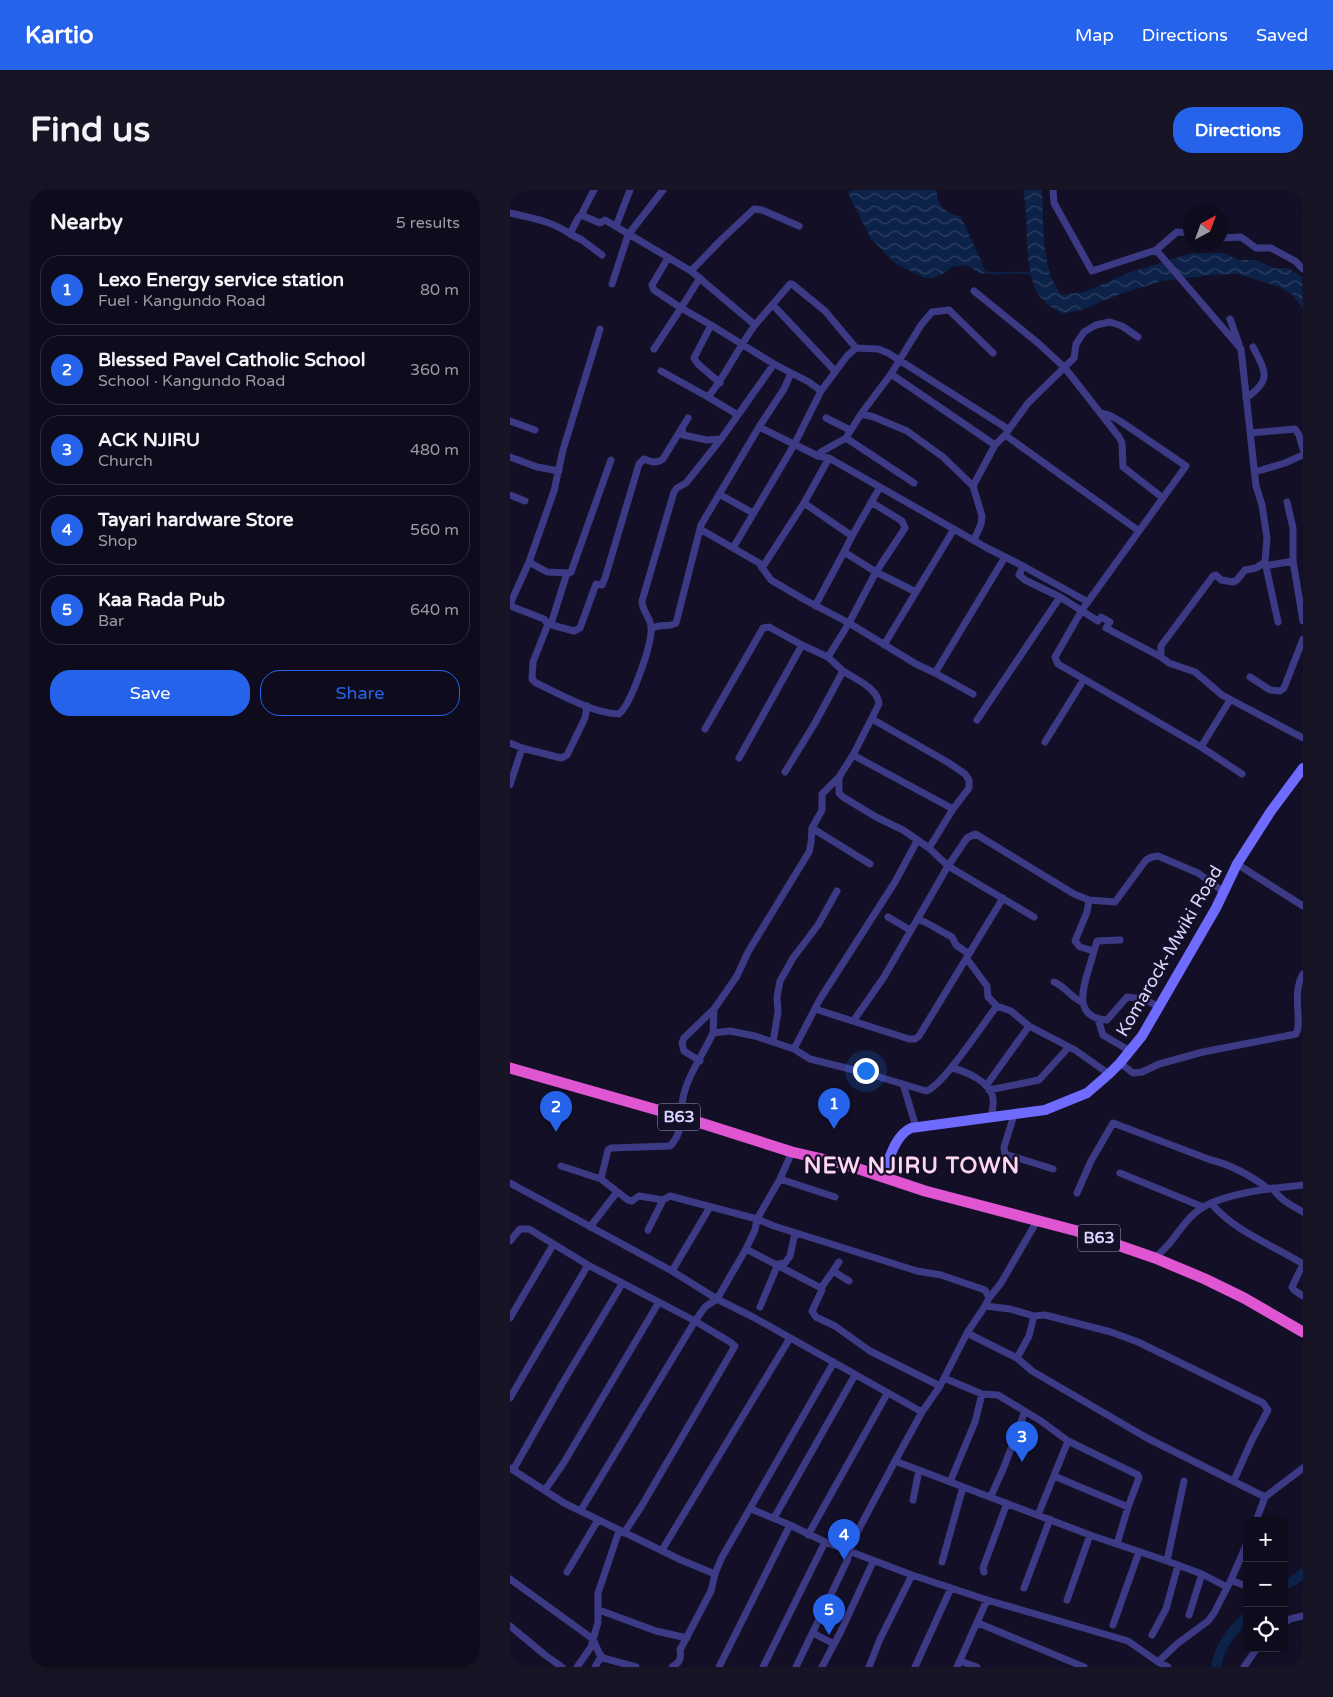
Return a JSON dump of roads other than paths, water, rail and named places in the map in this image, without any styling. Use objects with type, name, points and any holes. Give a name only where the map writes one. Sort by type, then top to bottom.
[{"type":"highway","name":"B63","points":[[510,1068],[682,1117],[792,1152],[844,1164],[882,1178],[944,1196],[1077,1231],[1155,1258],[1205,1279],[1236,1294],[1303,1332]]},
{"type":"main road","name":"Komarock-Mwiki Road","points":[[916,1127],[1014,1116],[1044,1110],[1087,1093],[1109,1074],[1142,1036],[1224,892],[1237,864],[1303,768]]},
{"type":"main road","points":[[882,1178],[898,1141],[907,1130],[916,1127]]},
{"type":"street","points":[[570,234],[594,190]]},
{"type":"street","points":[[616,226],[630,190]]},
{"type":"street","points":[[612,284],[628,235],[663,190]]},
{"type":"street","points":[[1053,190],[1054,203],[1092,271],[1156,250],[1177,232],[1183,232]]},
{"type":"street","points":[[691,272],[754,209],[762,210],[798,226]]},
{"type":"street","points":[[510,212],[558,226],[582,240],[602,255]]},
{"type":"street","points":[[581,215],[600,222],[606,220],[691,272],[755,325]]},
{"type":"street","points":[[1228,238],[1241,237],[1256,248],[1271,248],[1295,261],[1303,269]]},
{"type":"street","points":[[1156,250],[1241,349]]},
{"type":"street","points":[[668,258],[654,279],[652,286],[654,290],[821,391]]},
{"type":"street","points":[[654,349],[700,278]]},
{"type":"street","points":[[708,397],[720,383],[742,343],[755,325],[790,284],[825,311],[856,348]]},
{"type":"street","points":[[974,291],[1038,343],[1065,368],[1119,437],[1122,443],[1123,467],[1163,498]]},
{"type":"street","points":[[773,305],[835,372]]},
{"type":"street","points":[[818,456],[821,452],[846,438],[932,312],[949,310],[993,353]]},
{"type":"street","points":[[1230,319],[1241,349],[1256,486],[1262,505],[1267,538],[1265,564],[1278,622]]},
{"type":"street","points":[[973,486],[995,445],[1028,403],[1074,358],[1076,344],[1084,332],[1096,324],[1110,322],[1122,326],[1138,337]]},
{"type":"street","points":[[712,325],[694,358],[698,364],[720,383]]},
{"type":"street","points":[[600,329],[564,445],[554,491],[529,562],[510,604],[513,607],[544,619],[549,624],[574,631],[580,628],[596,584],[602,585],[605,578],[639,464],[644,459],[655,463],[663,459],[688,418]]},
{"type":"street","points":[[1246,398],[1258,390],[1264,382],[1265,374],[1262,364],[1253,347]]},
{"type":"street","points":[[733,548],[794,445],[821,391],[847,356],[856,348],[878,349],[899,359],[1007,432],[1139,530]]},
{"type":"street","points":[[611,460],[572,569],[567,573],[533,662],[532,679],[536,683],[587,706],[619,714],[623,710],[649,650],[650,621],[643,609],[642,601],[674,492],[686,483],[774,364]]},
{"type":"street","points":[[661,371],[738,415]]},
{"type":"street","points":[[651,629],[658,625],[673,625],[676,623],[700,529],[707,513],[784,389],[791,373]]},
{"type":"street","points":[[891,374],[995,445]]},
{"type":"street","points":[[1100,413],[1120,421],[1186,466],[1082,610],[1055,657],[1058,664],[1201,747],[1242,774]]},
{"type":"street","points":[[861,414],[874,417],[907,431],[943,457],[973,486],[982,516],[982,524],[974,540]]},
{"type":"street","points":[[826,418],[850,430]]},
{"type":"street","points":[[510,421],[535,430]]},
{"type":"street","points":[[759,427],[818,456],[830,458],[954,529],[1088,602]]},
{"type":"street","points":[[682,428],[683,435],[706,440],[721,438]]},
{"type":"street","points":[[1251,433],[1295,429],[1303,449]]},
{"type":"street","points":[[846,438],[914,483]]},
{"type":"street","points":[[1255,472],[1285,463],[1303,455]]},
{"type":"street","points":[[510,457],[537,467],[559,471]]},
{"type":"street","points":[[762,568],[804,503],[830,458]]},
{"type":"street","points":[[815,606],[880,487]]},
{"type":"street","points":[[719,494],[753,513]]},
{"type":"street","points":[[510,495],[525,501]]},
{"type":"street","points":[[828,658],[876,572],[904,528],[902,521],[871,502]]},
{"type":"street","points":[[1287,502],[1293,528],[1293,561],[1303,621]]},
{"type":"street","points":[[804,503],[852,536]]},
{"type":"street","points":[[700,529],[759,563],[771,580],[815,606],[849,623],[916,664],[973,694]]},
{"type":"street","points":[[884,645],[954,529]]},
{"type":"street","points":[[844,552],[876,572],[916,592]]},
{"type":"street","points":[[935,673],[1005,557]]},
{"type":"street","points":[[1161,657],[1161,646],[1213,576],[1216,575],[1222,580],[1233,582],[1245,570],[1265,564],[1293,561]]},
{"type":"street","points":[[529,562],[547,572],[567,573]]},
{"type":"street","points":[[1023,566],[1019,575],[1025,580],[1060,597],[1098,621],[1100,617],[1110,622],[1106,628],[1169,663],[1195,672],[1230,700],[1242,704],[1303,738]]},
{"type":"street","points":[[977,720],[1060,597]]},
{"type":"street","points":[[700,1061],[684,1051],[682,1043],[684,1038],[714,1008],[737,976],[748,952],[808,852],[812,828],[822,810],[822,794],[839,777],[853,755],[879,704],[876,694],[872,689],[843,671],[828,658],[768,627],[763,628],[705,729]]},
{"type":"street","points":[[1250,677],[1270,690],[1280,691],[1284,688],[1303,638]]},
{"type":"street","points":[[739,758],[802,645]]},
{"type":"street","points":[[785,772],[815,723],[843,671]]},
{"type":"street","points":[[1045,742],[1084,679]]},
{"type":"street","points":[[1201,747],[1230,700]]},
{"type":"street","points":[[510,743],[522,748],[564,757],[582,724],[587,706]]},
{"type":"street","points":[[872,719],[949,762],[965,774],[969,780],[969,788],[928,848]]},
{"type":"street","points":[[510,785],[522,748]]},
{"type":"street","points":[[853,755],[953,809]]},
{"type":"street","points":[[839,777],[839,793],[843,797],[876,817],[903,830],[928,848],[948,866],[1034,917]]},
{"type":"street","points":[[812,828],[870,864]]},
{"type":"street","points":[[854,1020],[884,976],[948,866],[967,838],[975,834],[1074,894],[1089,900],[1115,902],[1146,860],[1158,856],[1190,869],[1224,892]]},
{"type":"street","points":[[794,1049],[815,1009],[895,882],[917,841]]},
{"type":"street","points":[[1237,864],[1302,904]]},
{"type":"street","points":[[773,1042],[780,982],[793,958],[818,925],[837,891]]},
{"type":"street","points":[[815,1009],[909,1039],[915,1039],[919,1036],[1003,898]]},
{"type":"street","points":[[1089,900],[1087,912],[1075,941],[1080,947],[1094,951]]},
{"type":"street","points":[[888,917],[910,930]]},
{"type":"street","points":[[917,919],[929,923],[952,937],[987,986],[988,997],[997,1006],[1011,1011],[1029,1026],[1088,1058],[1109,1074]]},
{"type":"street","points":[[1120,940],[1098,941],[1082,1002],[1086,1010],[1098,1020],[1103,1035],[1130,1051]]},
{"type":"street","points":[[1120,1063],[1132,1073],[1142,1072],[1159,1064],[1203,1052],[1289,1037],[1296,1034],[1300,1026],[1298,987],[1303,974]]},
{"type":"street","points":[[1054,982],[1060,984],[1075,999],[1082,1002]]},
{"type":"street","points":[[1098,1020],[1107,1020],[1127,997],[1144,999],[1159,1007]]},
{"type":"street","points":[[714,1033],[736,1031],[794,1049],[810,1059],[929,1090],[952,1068],[997,1006]]},
{"type":"street","points":[[601,1179],[608,1150],[616,1147],[670,1146],[677,1139],[688,1083],[714,1033],[714,1008]]},
{"type":"street","points":[[988,1088],[1029,1026]]},
{"type":"street","points":[[988,1088],[1039,1080],[1068,1048]]},
{"type":"street","points":[[952,1068],[960,1070],[988,1088],[993,1096],[991,1118]]},
{"type":"street","points":[[903,1084],[916,1127]]},
{"type":"street","points":[[1014,1116],[1004,1147],[1005,1154],[1053,1169]]},
{"type":"street","points":[[1077,1193],[1091,1161],[1113,1123],[1211,1160],[1223,1162],[1255,1179],[1303,1212]]},
{"type":"street","points":[[581,1510],[695,1321],[705,1307],[717,1299],[746,1249],[755,1230],[757,1219],[780,1179],[792,1152]]},
{"type":"street","points":[[561,1166],[601,1179],[628,1200],[632,1201],[638,1196],[663,1200]]},
{"type":"street","points":[[1120,1173],[1203,1207]]},
{"type":"street","points":[[780,1179],[835,1197]]},
{"type":"street","points":[[511,1185],[672,1272],[717,1299],[753,1317],[922,1412]]},
{"type":"street","points":[[1155,1258],[1173,1240],[1184,1224],[1203,1207],[1211,1203],[1271,1189],[1303,1185]]},
{"type":"street","points":[[590,1227],[617,1192]]},
{"type":"street","points":[[648,1230],[663,1200],[670,1196],[757,1219],[794,1233],[917,1271],[947,1276],[985,1290],[989,1298]]},
{"type":"street","points":[[1211,1203],[1222,1216],[1241,1230],[1303,1264],[1292,1287],[1303,1296]]},
{"type":"street","points":[[672,1272],[710,1207]]},
{"type":"street","points":[[796,1667],[847,1561],[853,1540],[895,1461],[922,1412],[940,1386],[967,1333],[1001,1283],[1037,1221]]},
{"type":"street","points":[[510,1241],[520,1229],[525,1228],[622,1284],[695,1321],[734,1344],[735,1349],[622,1532],[598,1593],[598,1622],[592,1647],[577,1667]]},
{"type":"street","points":[[778,1264],[785,1263],[788,1259],[794,1233]]},
{"type":"street","points":[[510,1318],[553,1244]]},
{"type":"street","points":[[746,1249],[821,1288]]},
{"type":"street","points":[[839,1262],[821,1288],[822,1290],[812,1311],[816,1318],[835,1326],[870,1351],[940,1386]]},
{"type":"street","points":[[760,1307],[778,1264]]},
{"type":"street","points":[[510,1398],[588,1265]]},
{"type":"street","points":[[834,1271],[849,1280]]},
{"type":"street","points":[[622,1284],[512,1469],[564,1503],[700,1569],[715,1574]]},
{"type":"street","points":[[545,1490],[563,1464],[659,1302]]},
{"type":"street","points":[[985,1306],[1010,1309],[1034,1316],[1056,1318],[1111,1332],[1138,1342],[1266,1406],[1268,1410],[1234,1480]]},
{"type":"street","points":[[1017,1358],[1029,1336],[1034,1316]]},
{"type":"street","points":[[967,1333],[1017,1358],[1032,1371],[1147,1438],[1265,1497]]},
{"type":"street","points":[[662,1550],[790,1338]]},
{"type":"street","points":[[672,1667],[680,1660],[680,1650],[711,1591],[721,1559],[834,1362]]},
{"type":"street","points":[[774,1518],[855,1375]]},
{"type":"street","points":[[944,1378],[982,1394],[998,1395],[1041,1420],[1068,1441],[1138,1475],[1139,1478],[1117,1544]]},
{"type":"street","points":[[808,1534],[887,1394]]},
{"type":"street","points":[[950,1482],[975,1422],[982,1394]]},
{"type":"street","points":[[991,1496],[1025,1411]]},
{"type":"street","points":[[1038,1514],[1068,1441]]},
{"type":"street","points":[[895,1461],[1090,1535],[1229,1583],[1243,1585]]},
{"type":"street","points":[[1258,1517],[1265,1497],[1303,1468]]},
{"type":"street","points":[[912,1500],[919,1470]]},
{"type":"street","points":[[1296,1473],[1303,1478]]},
{"type":"street","points":[[1054,1476],[1128,1507]]},
{"type":"street","points":[[1168,1561],[1184,1481]]},
{"type":"street","points":[[942,1562],[963,1487]]},
{"type":"street","points":[[984,1572],[983,1568],[1007,1502]]},
{"type":"street","points":[[751,1509],[873,1562],[987,1600],[1128,1641],[1168,1667]]},
{"type":"street","points":[[567,1572],[598,1520]]},
{"type":"street","points":[[1024,1588],[1050,1520]]},
{"type":"street","points":[[719,1667],[790,1525]]},
{"type":"street","points":[[1067,1600],[1090,1535]]},
{"type":"street","points":[[763,1667],[825,1542]]},
{"type":"street","points":[[1113,1625],[1139,1552]]},
{"type":"street","points":[[1158,1662],[1177,1644],[1208,1621],[1214,1613],[1243,1552]]},
{"type":"street","points":[[822,1667],[873,1562]]},
{"type":"street","points":[[1152,1635],[1166,1609],[1178,1565]]},
{"type":"street","points":[[1189,1615],[1202,1574]]},
{"type":"street","points":[[869,1667],[880,1639],[912,1575]]},
{"type":"street","points":[[510,1579],[593,1639],[602,1658]]},
{"type":"street","points":[[915,1667],[951,1588]]},
{"type":"street","points":[[977,1667],[959,1664],[987,1600]]},
{"type":"street","points":[[599,1610],[656,1631],[687,1638]]},
{"type":"street","points":[[1288,1620],[1303,1616]]},
{"type":"street","points":[[978,1623],[1084,1667]]},
{"type":"street","points":[[510,1626],[562,1667]]},
{"type":"street","points":[[813,1634],[834,1644]]},
{"type":"street","points":[[592,1647],[602,1658],[636,1667]]},
{"type":"street","points":[[1245,1666],[1254,1652]]},
{"type":"street","points":[[595,1667],[602,1658]]},
{"type":"water","points":[[850,190],[937,190],[940,204],[946,211],[960,216],[963,221],[986,272],[984,274],[978,272],[967,265],[951,267],[946,272],[933,278],[925,278],[896,264],[871,239],[848,193]]},
{"type":"water","points":[[1023,190],[1042,190],[1044,245],[1050,273],[1062,295],[1084,292],[1131,272],[1192,253],[1224,253],[1239,260],[1256,260],[1274,268],[1288,268],[1302,277],[1303,309],[1293,295],[1279,287],[1237,274],[1162,281],[1123,293],[1084,309],[1063,314],[1044,301],[1034,285],[1028,259]]},
{"type":"waterway","points":[[986,272],[1027,273],[1033,275]]},
{"type":"waterway","points":[[1288,1584],[1303,1573]]},
{"type":"waterway","points":[[1216,1667],[1223,1645],[1243,1620]]},
{"type":"place","name":"Lexo Energy service station","points":[[834,1129]]},
{"type":"place","name":"Blessed Pavel Catholic School","points":[[556,1132]]},
{"type":"place","name":"ACK NJIRU","points":[[1022,1462]]},
{"type":"place","name":"Tayari hardware Store","points":[[844,1560]]},
{"type":"place","name":"Kaa Rada Pub","points":[[829,1635]]},
{"type":"district","name":"NEW NJIRU TOWN","points":[[912,1166]]}]
